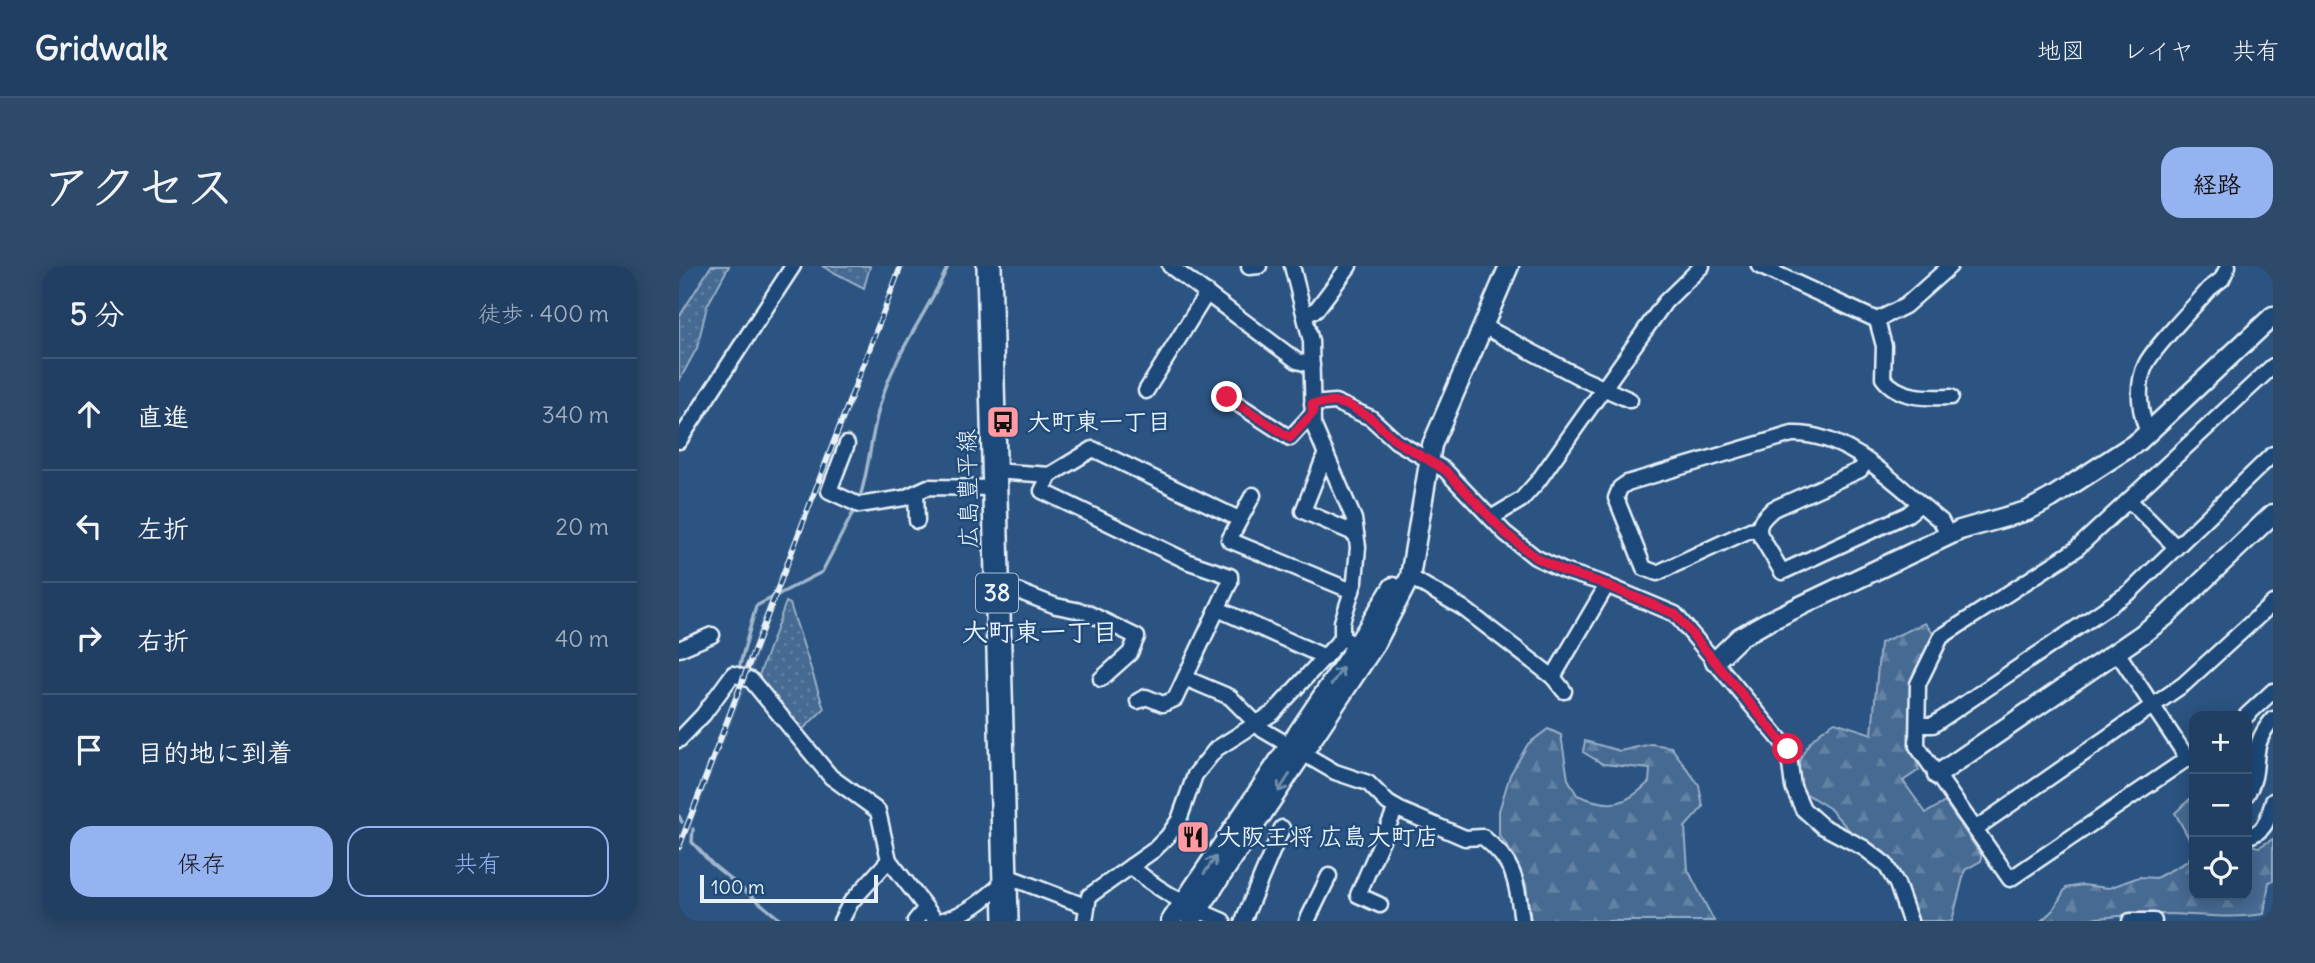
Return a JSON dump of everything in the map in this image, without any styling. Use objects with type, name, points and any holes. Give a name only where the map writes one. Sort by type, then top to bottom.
[{"type":"main road","name":"広島豊平線","points":[[989,266],[1006,921]]},
{"type":"street","points":[[679,441],[793,266]]},
{"type":"street","points":[[1170,266],[1297,360],[1312,365]]},
{"type":"street","points":[[1249,267],[1259,266]]},
{"type":"street","points":[[1292,266],[1311,341],[1313,424],[1354,519],[1359,547],[1352,591],[1342,622],[1350,641]]},
{"type":"street","points":[[1305,315],[1316,310],[1349,266]]},
{"type":"street","points":[[1171,921],[1191,912],[1296,750],[1376,643],[1410,577],[1432,445],[1509,266]]},
{"type":"street","points":[[1491,518],[1521,500],[1538,481],[1607,388],[1610,376],[1665,302],[1702,266]]},
{"type":"street","points":[[1759,266],[1877,320]]},
{"type":"street","points":[[1877,320],[1905,306],[1950,266]]},
{"type":"street","points":[[2149,433],[2141,420],[2141,383],[2146,364],[2209,289],[2222,279],[2228,266]]},
{"type":"street","points":[[1146,391],[1207,293]]},
{"type":"street","points":[[1715,661],[1740,637],[1765,623],[1948,535],[2027,511],[2149,433],[2273,316]]},
{"type":"street","points":[[1877,320],[1884,346],[1882,378],[1887,384],[1923,398],[1951,397]]},
{"type":"street","points":[[1483,326],[1583,379],[1630,400]]},
{"type":"street","points":[[2189,758],[2010,879],[1917,746],[1918,684],[1941,637],[2075,550],[2273,366]]},
{"type":"street","points":[[1227,397],[1290,438],[1312,409],[1335,402],[1348,405],[1371,418],[1409,450],[1445,470],[1491,518],[1535,557],[1563,571],[1607,585],[1675,614],[1788,749],[1793,787],[1803,809],[1822,826],[1864,848],[1885,864],[1897,884],[1910,921]]},
{"type":"street","points":[[1758,529],[1750,530],[1657,572],[1644,568],[1616,498],[1620,488],[1627,483],[1792,434],[1811,433],[1827,438],[1866,462],[1941,521],[1948,535]]},
{"type":"street","points":[[847,444],[829,491],[857,504],[904,498],[928,487],[1050,475],[1093,449],[1239,519]]},
{"type":"street","points":[[1326,453],[1303,511],[1356,534]]},
{"type":"street","points":[[1918,725],[1933,726],[2131,591],[2273,454]]},
{"type":"street","points":[[1758,529],[1762,519],[1773,509],[1860,470],[1866,462]]},
{"type":"street","points":[[1050,475],[1042,491],[1189,562],[1230,576],[1218,609],[1175,699],[1163,704],[1146,697],[1138,701]]},
{"type":"street","points":[[915,493],[917,521]]},
{"type":"street","points":[[1252,495],[1229,540],[1352,591]]},
{"type":"street","points":[[2129,500],[2176,547]]},
{"type":"street","points":[[1758,529],[1782,572],[1908,514],[1920,504]]},
{"type":"street","points":[[1937,775],[2166,616],[2272,517]]},
{"type":"street","points":[[1296,750],[1350,641],[1413,554]]},
{"type":"street","points":[[1410,577],[1463,608],[1553,677],[1564,691]]},
{"type":"street","points":[[1553,677],[1607,585]]},
{"type":"street","points":[[997,589],[1010,588],[1056,606],[1086,612],[1137,637],[1130,653],[1101,679]]},
{"type":"street","points":[[1975,829],[2209,664],[2273,603]]},
{"type":"street","points":[[1218,609],[1325,657]]},
{"type":"street","points":[[679,649],[712,635]]},
{"type":"street","points":[[1084,921],[1089,895],[1168,836],[1179,820],[1195,775],[1216,750],[1273,713],[1325,657],[1350,641]]},
{"type":"street","points":[[2117,652],[2189,754]]},
{"type":"street","points":[[679,740],[703,715],[733,674],[745,676],[831,777],[877,811],[889,860],[920,915],[938,921],[957,917],[972,909],[1005,878],[1085,906]]},
{"type":"street","points":[[1185,678],[1230,697],[1258,725],[1335,772],[1368,783],[1396,808],[1465,838],[1483,837],[1504,854],[1520,888],[1518,902],[1522,921]]},
{"type":"street","points":[[2251,711],[2273,691]]},
{"type":"street","points":[[2252,783],[2257,741],[2273,719]]},
{"type":"street","points":[[2252,835],[2258,834],[2265,827],[2273,802]]},
{"type":"street","points":[[1380,905],[1358,895],[1396,808]]},
{"type":"street","points":[[1243,921],[1282,828]]},
{"type":"street","points":[[841,921],[851,902],[889,860]]},
{"type":"street","points":[[1131,866],[1191,912],[1223,921]]},
{"type":"street","points":[[1307,921],[1329,876]]},
{"type":"street","points":[[2130,921],[2154,921]]},
{"type":"shaded area","points":[[777,596],[751,674],[679,857],[679,838],[769,599]]},
{"type":"green space","points":[[711,266],[729,266],[707,306],[697,348],[679,381],[679,317]]},
{"type":"green space","points":[[822,266],[870,266],[864,288]]},
{"type":"green space","points":[[786,602],[790,604],[824,709],[800,732],[757,681]]},
{"type":"green space","points":[[1925,623],[1938,640],[1917,683],[1912,747],[1919,770],[1903,781],[1926,813],[1945,802],[1981,855],[1981,861],[1965,870],[1952,921],[1916,921],[1895,868],[1884,852],[1851,832],[1829,808],[1805,793],[1796,772],[1810,742],[1835,722],[1872,734],[1880,643]]},
{"type":"green space","points":[[1548,729],[1561,735],[1568,779],[1577,795],[1598,802],[1616,803],[1632,796],[1649,782],[1650,769],[1603,764],[1583,752],[1585,741],[1620,751],[1651,744],[1671,747],[1699,785],[1703,807],[1685,827],[1688,870],[1714,921],[1531,921],[1526,884],[1514,856],[1499,835],[1499,811],[1510,775],[1528,744]]},
{"type":"green space","points":[[2189,800],[2189,839],[2175,813]]},
{"type":"green space","points":[[2273,839],[2273,881],[2269,882],[2264,914],[2155,914],[2041,921],[2053,910],[2066,888],[2082,885],[2109,888],[2139,877],[2156,878],[2189,859],[2189,900],[2252,900],[2252,845],[2259,847]]},
{"type":"waterway","points":[[859,500],[879,408],[890,378],[948,266]]},
{"type":"waterway","points":[[738,672],[756,606],[822,572],[856,507]]},
{"type":"waterway","points":[[679,748],[693,735]]},
{"type":"waterway","points":[[679,816],[682,822]]},
{"type":"waterway","points":[[693,829],[692,842],[712,864],[782,921]]},
{"type":"railway","points":[[679,847],[901,266]]},
{"type":"place","name":"大町東一丁目","points":[[1003,422]]},
{"type":"place","name":"大阪王将 広島大町店","points":[[1193,837]]},
{"type":"district","name":"大町東一丁目","points":[[1040,632]]},
{"type":"route","points":[[1227,397],[1290,438],[1313,413],[1312,404],[1335,402],[1348,405],[1371,418],[1396,441],[1445,470],[1505,533],[1535,557],[1563,571],[1599,582],[1675,614],[1788,749]]}]
